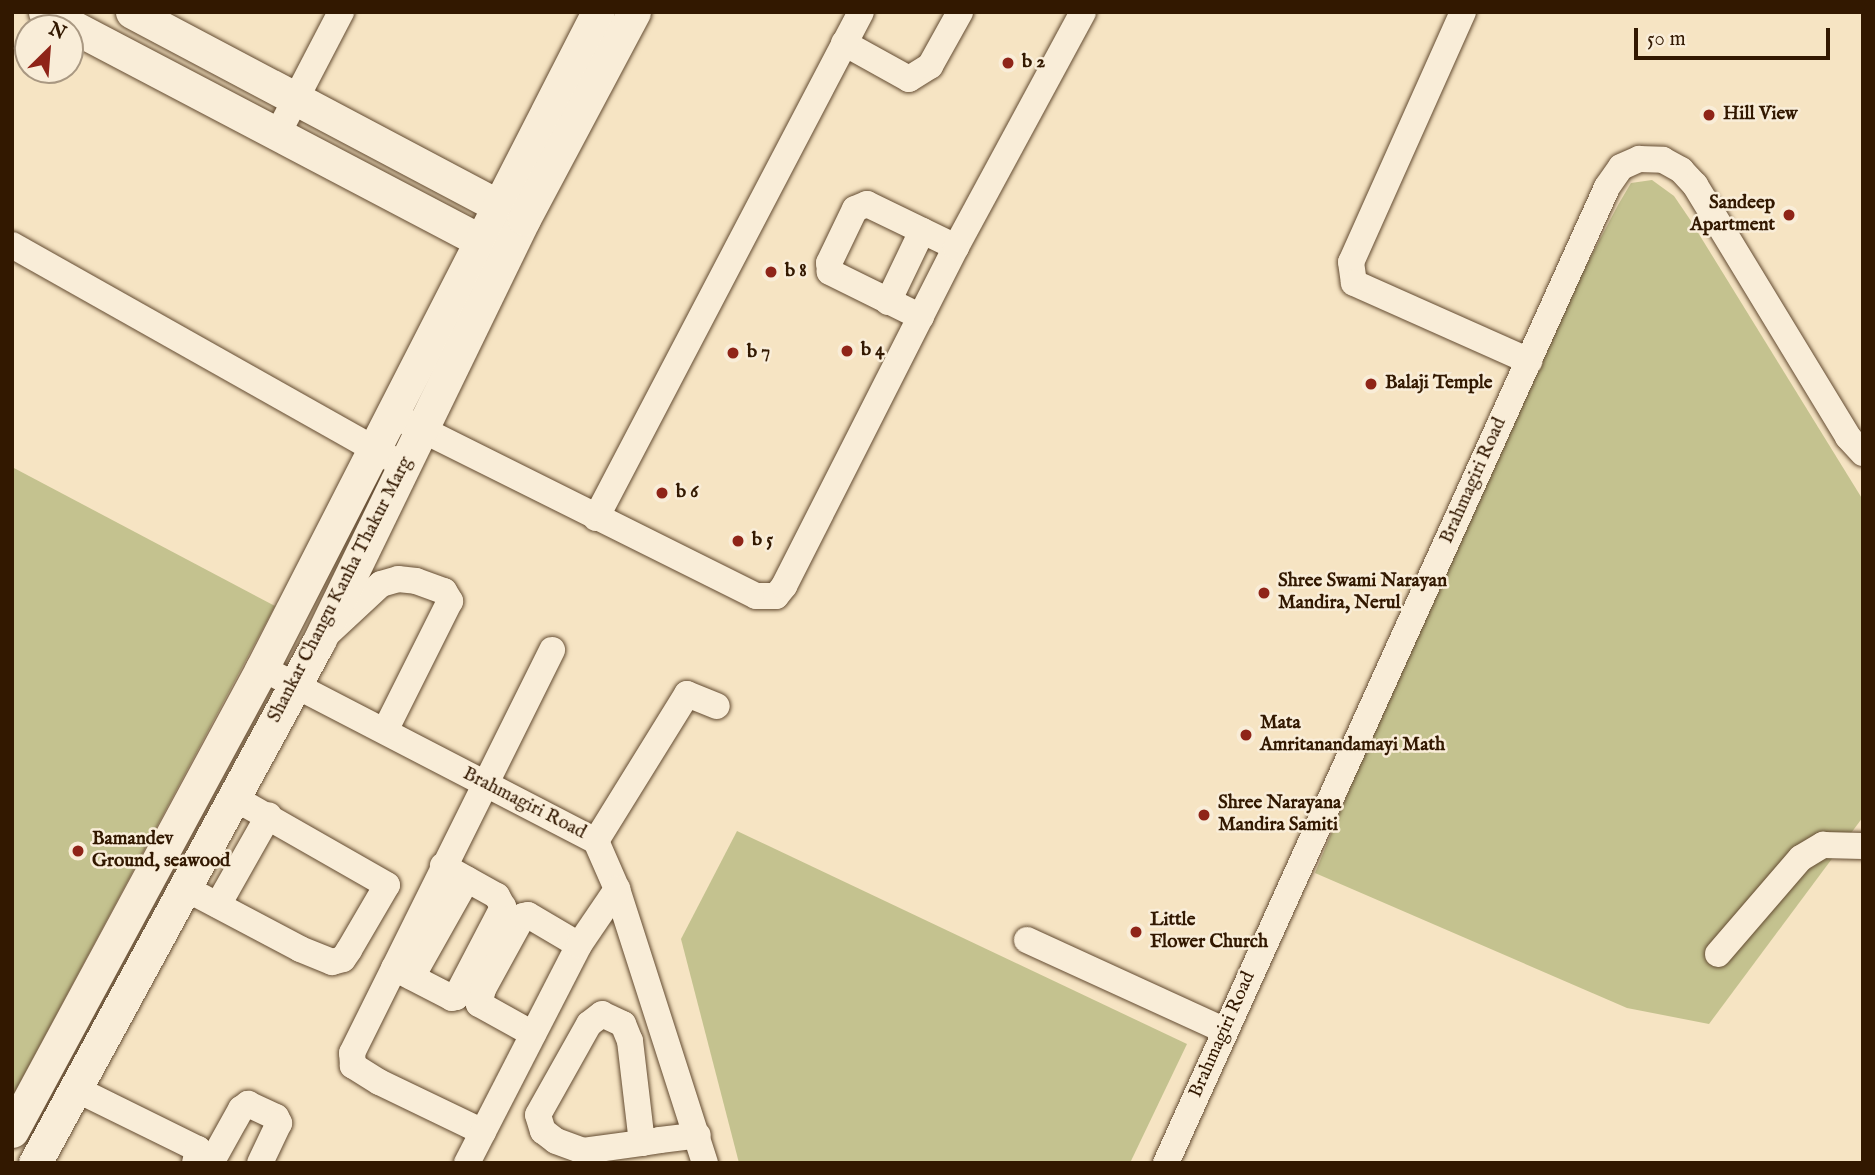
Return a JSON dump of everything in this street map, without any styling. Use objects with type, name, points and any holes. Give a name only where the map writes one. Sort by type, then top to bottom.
[{"type":"street","points":[[46,12],[494,247]]},
{"type":"street","points":[[132,12],[510,212]]},
{"type":"street","points":[[277,135],[341,12]]},
{"type":"street","name":"Shankar Changu Kanha Thakur Marg","points":[[34,1156],[76,1089],[319,641],[422,432],[494,247],[598,12]]},
{"type":"street","name":"Shankar Changu Kanha Thakur Marg","points":[[510,212],[634,12]]},
{"type":"street","points":[[596,518],[861,12]]},
{"type":"street","points":[[845,43],[908,79],[930,66],[960,12]]},
{"type":"street","points":[[394,415],[422,432],[756,596],[776,596],[784,586],[956,247],[1083,12]]},
{"type":"street","points":[[1463,12],[1351,262],[1354,283],[1529,361]]},
{"type":"street","name":"Brahmagiri Road","points":[[1166,1163],[1529,361],[1621,167],[1639,159],[1663,160],[1681,170],[1695,185],[1848,437],[1863,453]]},
{"type":"street","points":[[921,317],[839,279],[830,272],[829,264],[855,209],[867,204],[956,247]]},
{"type":"street","points":[[888,302],[922,231]]},
{"type":"street","points":[[12,245],[404,466]]},
{"type":"street","name":"Shankar Changu Kanha Thakur Marg","points":[[12,1131],[262,668],[375,448],[494,247]]},
{"type":"street","points":[[319,641],[381,584],[398,579],[416,581],[444,591],[450,601],[449,607],[385,731]]},
{"type":"street","points":[[403,973],[424,906],[552,650]]},
{"type":"street","name":"Brahmagiri Road","points":[[262,668],[596,841],[617,889],[705,1163]]},
{"type":"street","points":[[596,841],[687,694],[717,706]]},
{"type":"street","points":[[233,797],[424,906]]},
{"type":"street","points":[[218,905],[269,816]]},
{"type":"street","points":[[1718,954],[1801,858],[1824,845],[1863,846]]},
{"type":"street","points":[[403,973],[452,998],[456,997],[503,907],[497,896],[443,866]]},
{"type":"street","points":[[467,879],[352,1053],[353,1066],[379,1082],[483,1132]]},
{"type":"street","points":[[185,888],[300,949],[332,962],[342,959],[349,950],[387,885]]},
{"type":"street","points":[[467,1163],[496,1107],[525,1030],[572,940],[617,889]]},
{"type":"street","points":[[525,1030],[479,1004],[483,989],[523,916],[528,915],[572,940]]},
{"type":"street","points":[[1027,940],[1224,1030]]},
{"type":"street","points":[[642,1143],[631,1041],[623,1024],[602,1014],[589,1024],[538,1115],[539,1124],[556,1141],[583,1151],[642,1143],[698,1135]]},
{"type":"street","points":[[76,1089],[198,1149],[200,1155],[195,1163]]},
{"type":"street","points":[[212,1163],[241,1109],[248,1104],[276,1117],[279,1123],[260,1163]]},
{"type":"street","points":[[496,1107],[522,1122]]},
{"type":"shaded area","points":[[1652,180],[1674,196],[1689,218],[1863,500],[1863,817],[1709,1024],[1627,1008],[1315,873],[1485,458],[1631,183]]},
{"type":"shaded area","name":"Bamandev Ground, seawood","points":[[12,467],[275,606],[12,1097]]},
{"type":"shaded area","points":[[737,831],[1187,1044],[1130,1163],[739,1163],[681,939]]},
{"type":"place","name":"b 2","points":[[1008,63]]},
{"type":"place","name":"Hill View","points":[[1709,115]]},
{"type":"place","name":"Sandeep Apartment","points":[[1789,215]]},
{"type":"place","name":"b 8","points":[[771,272]]},
{"type":"place","name":"b 4","points":[[847,351]]},
{"type":"place","name":"b 7","points":[[733,353]]},
{"type":"place","name":"Balaji Temple","points":[[1371,384]]},
{"type":"place","name":"b 6","points":[[662,493]]},
{"type":"place","name":"b 5","points":[[738,541]]},
{"type":"place","name":"Shree Swami Narayan Mandira, Nerul","points":[[1264,593]]},
{"type":"place","name":"Mata Amritanandamayi Math","points":[[1246,735]]},
{"type":"place","name":"Shree Narayana Mandira Samiti","points":[[1204,815]]},
{"type":"place","name":"Bamandev Ground, seawood","points":[[78,851]]},
{"type":"place","name":"Little Flower Church","points":[[1136,932]]}]
